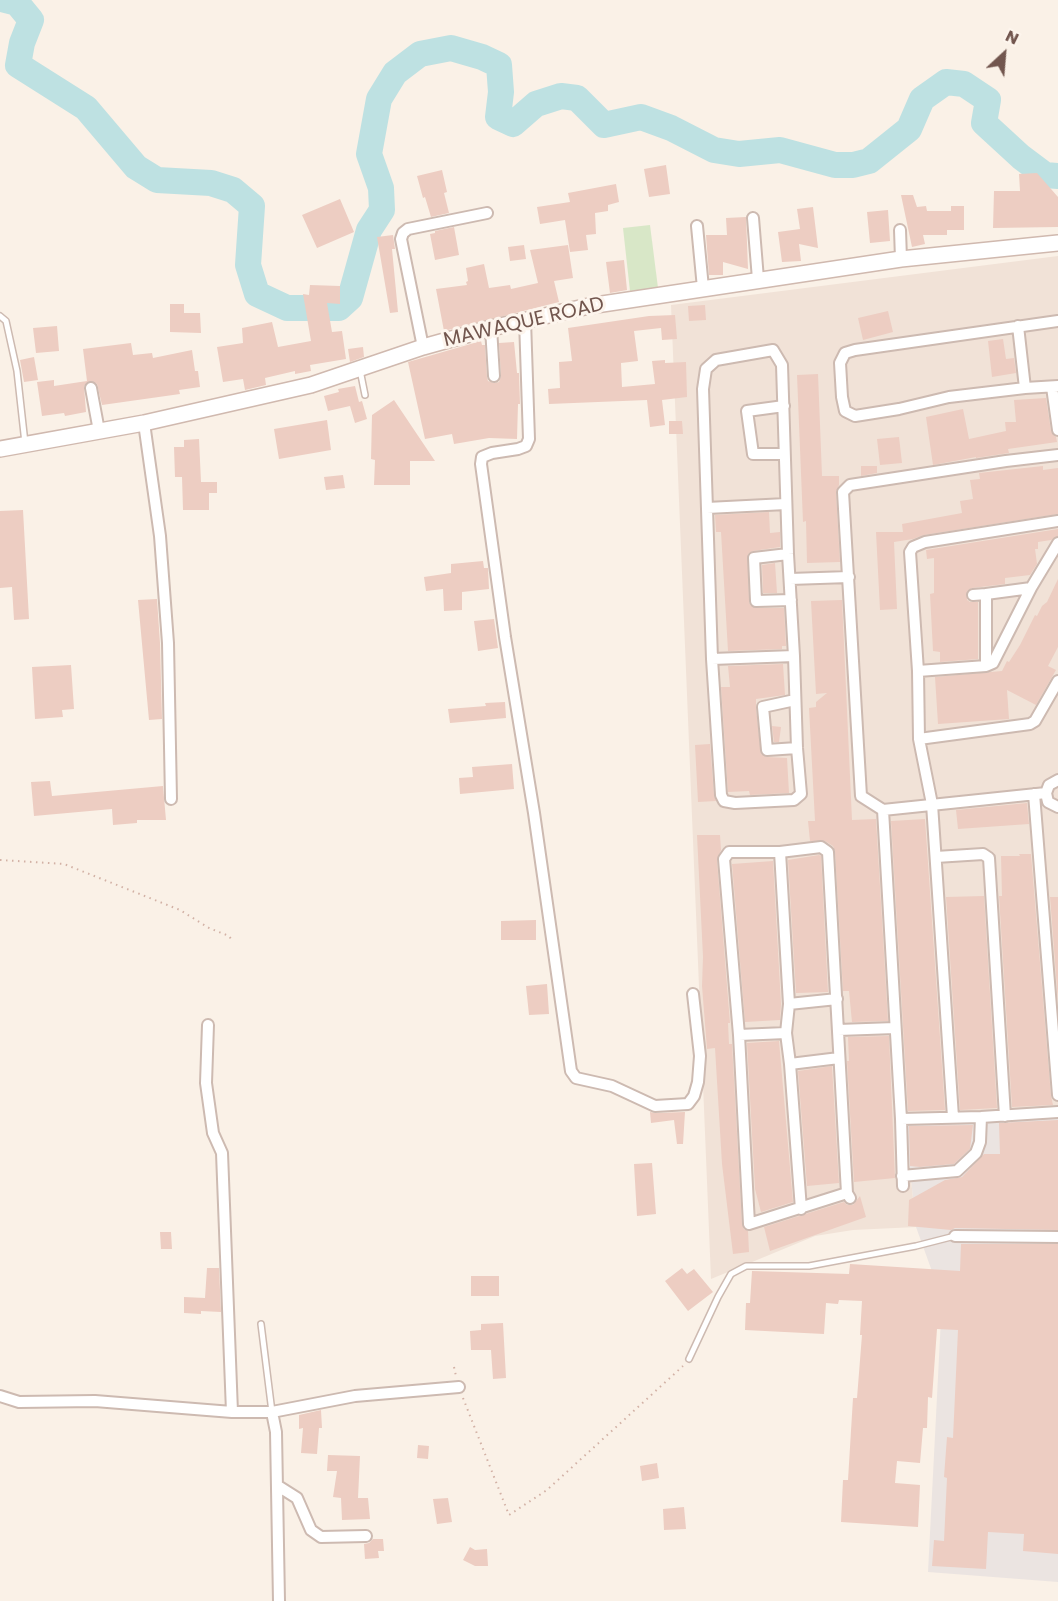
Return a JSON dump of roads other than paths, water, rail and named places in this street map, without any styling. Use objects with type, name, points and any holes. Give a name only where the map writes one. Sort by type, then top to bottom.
[{"type":"main road","name":"MAWAQUE ROAD","points":[[0,449],[144,423],[311,385],[423,347],[491,328],[589,306],[901,259],[1058,243]]},
{"type":"street","points":[[423,347],[401,239],[403,233],[408,229],[487,213]]},
{"type":"street","points":[[753,218],[758,279]]},
{"type":"street","points":[[698,226],[703,288]]},
{"type":"street","points":[[900,230],[901,259]]},
{"type":"street","points":[[525,321],[529,439],[526,446],[518,450],[492,453],[482,457],[481,464],[571,1071],[576,1078],[612,1086],[655,1106],[688,1104],[694,1096],[698,1082],[700,1056],[693,994]]},
{"type":"street","points":[[1058,321],[867,348],[845,353],[840,363],[845,411],[855,416],[899,409],[949,397],[1025,388],[1055,387],[1058,430]]},
{"type":"street","points":[[1018,326],[1025,388]]},
{"type":"street","points":[[491,328],[494,375]]},
{"type":"street","points":[[772,350],[782,365],[784,406],[788,555],[801,794],[794,800],[735,803],[724,801],[721,795],[712,659],[703,389],[706,369],[716,360],[772,350]]},
{"type":"street","points":[[91,388],[99,431]]},
{"type":"street","points":[[784,406],[747,411],[753,454],[784,454]]},
{"type":"street","points":[[144,423],[160,536],[168,643],[171,799]]},
{"type":"street","points":[[1046,793],[884,810],[861,796],[843,492],[850,486],[1058,455]]},
{"type":"street","points":[[707,508],[786,504]]},
{"type":"street","points":[[953,1117],[932,804],[919,739],[918,671],[910,552],[913,547],[925,542],[1058,521]]},
{"type":"street","points":[[918,671],[986,666],[995,659],[1031,588],[1058,543]]},
{"type":"street","points":[[788,555],[754,558],[756,601],[791,600]]},
{"type":"street","points":[[790,579],[849,577]]},
{"type":"street","points":[[973,595],[1031,588]]},
{"type":"street","points":[[986,594],[986,666]]},
{"type":"street","points":[[712,659],[794,656]]},
{"type":"street","points":[[919,739],[1030,724],[1035,721],[1058,681]]},
{"type":"street","points":[[795,700],[763,707],[766,750],[797,748]]},
{"type":"street","points":[[1058,780],[1049,784],[1046,793],[1048,801],[1058,807]]},
{"type":"street","points":[[1034,794],[1058,1095]]},
{"type":"street","points":[[884,810],[901,1119],[902,1181],[957,1171],[976,1152],[980,1142],[981,1118]]},
{"type":"street","points":[[821,847],[828,852],[837,999],[849,1195],[749,1224],[739,1035],[724,859],[729,852],[780,852],[821,847]]},
{"type":"street","points":[[780,852],[789,1004],[786,1033],[801,1209]]},
{"type":"street","points":[[936,857],[983,854],[989,858],[1005,1116]]},
{"type":"street","points":[[789,1004],[837,999]]},
{"type":"street","points":[[208,1025],[206,1083],[213,1133],[222,1154],[232,1412]]},
{"type":"street","points":[[838,1030],[895,1028]]},
{"type":"street","points":[[739,1035],[786,1033]]},
{"type":"street","points":[[790,1064],[839,1058]]},
{"type":"street","points":[[901,1119],[981,1118],[1058,1112]]},
{"type":"street","points":[[955,1236],[1058,1237]]},
{"type":"street","points":[[0,1396],[19,1402],[95,1401],[232,1412],[272,1412],[355,1396],[459,1387]]},
{"type":"street","points":[[272,1412],[276,1432],[278,1485],[279,1601]]},
{"type":"street","points":[[278,1485],[297,1498],[311,1530],[321,1537],[366,1536]]},
{"type":"lane","points":[[0,316],[6,321],[15,360],[25,445]]},
{"type":"lane","points":[[360,368],[365,395]]},
{"type":"lane","points":[[689,1359],[731,1274],[746,1266],[809,1266],[916,1246],[955,1236]]},
{"type":"lane","points":[[261,1324],[272,1412]]},
{"type":"waterway","points":[[5,0],[17,3],[31,20],[22,43],[18,65],[86,108],[136,167],[157,180],[211,183],[233,190],[252,206],[248,265],[257,294],[287,308],[339,308],[350,298],[369,230],[382,210],[381,188],[369,154],[379,99],[395,73],[420,54],[451,48],[482,57],[499,65],[501,92],[498,117],[513,124],[536,104],[561,96],[577,98],[604,125],[641,117],[671,128],[714,150],[739,154],[780,150],[835,165],[853,165],[869,161],[909,129],[922,99],[946,82],[964,84],[988,100],[984,123],[1021,157],[1045,175],[1058,176]]}]
